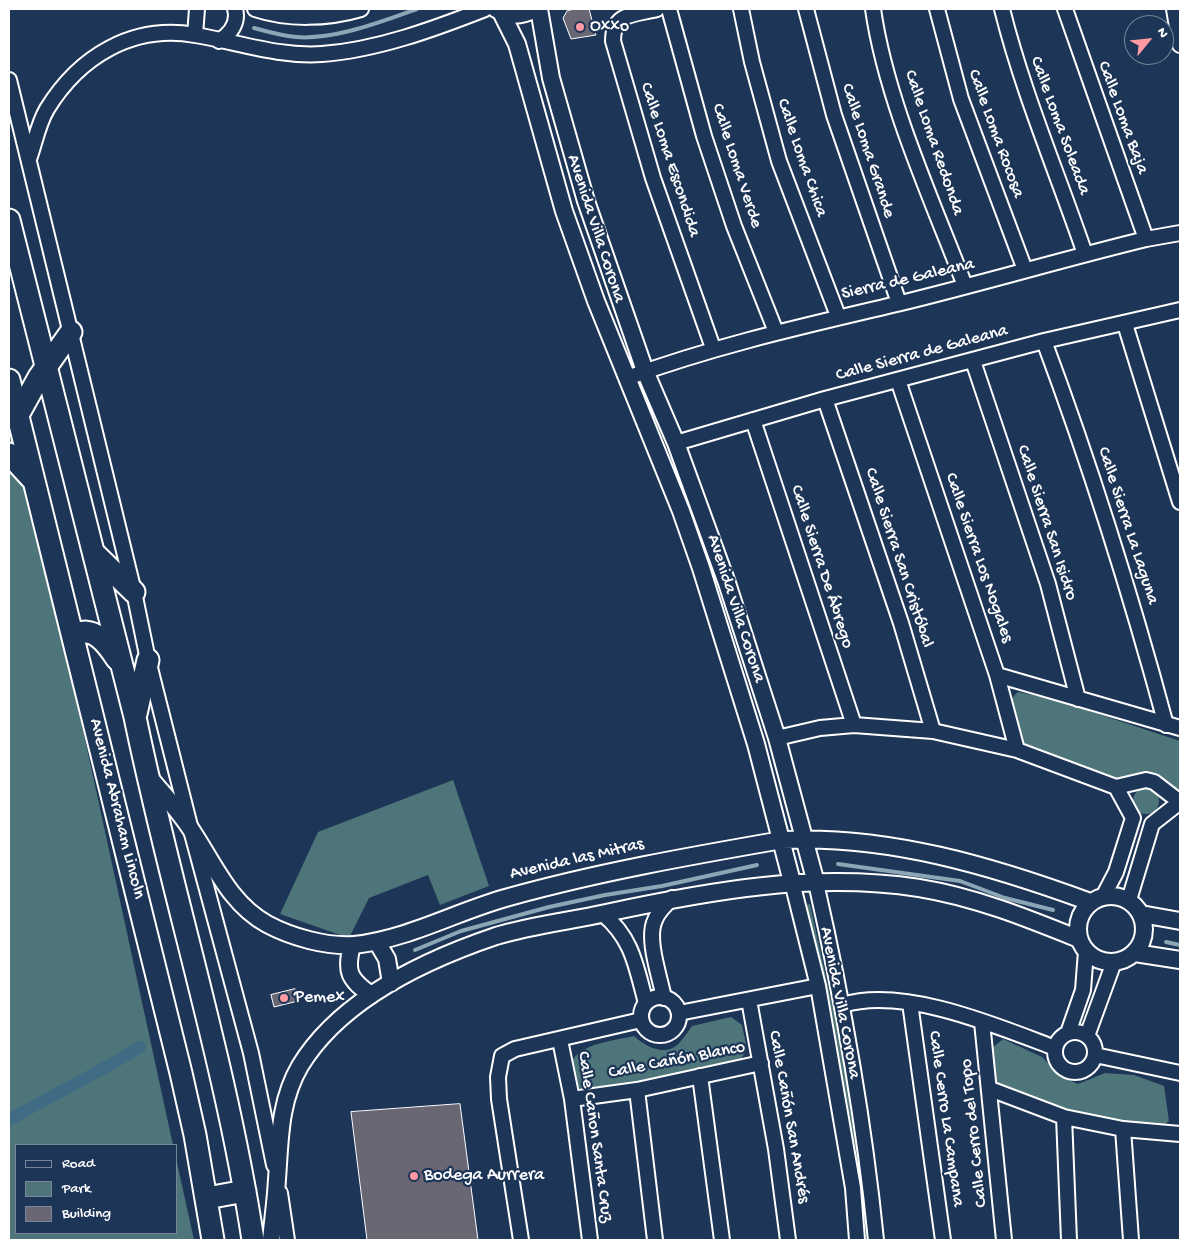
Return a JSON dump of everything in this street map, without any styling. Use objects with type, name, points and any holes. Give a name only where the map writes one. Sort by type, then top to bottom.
[{"type":"main road","points":[[9,220],[135,717],[147,775],[225,1088],[254,1240]]},
{"type":"main road","points":[[65,442],[49,420],[18,411],[45,368],[71,332]]},
{"type":"main road","name":"Avenida Abraham Lincoln","points":[[9,382],[18,411],[181,1073],[207,1198],[213,1240]]},
{"type":"main road","points":[[9,454],[35,483]]},
{"type":"main road","points":[[94,553],[134,592]]},
{"type":"main road","points":[[73,637],[86,632],[98,636],[122,665]]},
{"type":"main road","points":[[135,717],[148,660]]},
{"type":"main road","points":[[207,1198],[245,1191]]},
{"type":"street","points":[[195,35],[197,9]]},
{"type":"street","points":[[219,41],[229,34],[235,24],[235,9]]},
{"type":"street","points":[[254,9],[272,15],[298,17],[361,9]]},
{"type":"street","points":[[29,160],[46,111],[67,81],[86,62],[107,48],[133,38],[162,32],[195,35],[292,54],[321,54],[358,49],[494,10],[514,15],[527,13],[535,9]]},
{"type":"street","name":"Avenida Villa Corona","points":[[539,9],[551,78],[586,201],[645,371],[676,443],[727,583],[777,738],[816,882],[843,1005],[869,1176],[876,1240]]},
{"type":"street","name":"Calle Loma Escondida","points":[[657,9],[620,18],[616,24],[613,41],[653,178],[713,348]]},
{"type":"street","name":"Calle Loma Verde","points":[[669,9],[704,136],[734,226],[776,332]]},
{"type":"street","name":"Calle Loma Chica","points":[[740,9],[761,98],[779,161],[838,316]]},
{"type":"street","name":"Calle Loma Grande","points":[[806,9],[834,115],[899,303]]},
{"type":"street","name":"Calle Loma Redonda","points":[[873,9],[888,76],[912,149],[965,286]]},
{"type":"street","name":"Calle Loma Rocosa","points":[[937,9],[962,99],[1025,270]]},
{"type":"street","name":"Calle Loma Soleada","points":[[1002,9],[1014,57],[1032,111],[1085,254]]},
{"type":"street","name":"Calle Loma Baja","points":[[1065,9],[1146,239]]},
{"type":"street","points":[[1174,9],[1180,45]]},
{"type":"street","name":"Avenida Villa Corona","points":[[494,10],[517,44],[564,211],[596,301],[678,502],[702,568],[750,726],[782,840],[818,986],[853,1188],[857,1240]]},
{"type":"street","points":[[9,80],[134,592],[148,660],[251,1054],[277,1178],[287,1240]]},
{"type":"street","name":"Sierra de Galeana","points":[[627,378],[713,348],[838,316],[899,303],[1085,254],[1180,233]]},
{"type":"street","name":"Calle Sierra de Galeana","points":[[676,443],[825,398],[1044,341],[1180,310]]},
{"type":"street","points":[[1125,324],[1180,502]]},
{"type":"street","name":"Calle Sierra La Laguna","points":[[1044,341],[1077,429],[1132,600],[1166,725]]},
{"type":"street","name":"Calle Sierra San Isidro","points":[[973,361],[1048,584],[1078,699]]},
{"type":"street","name":"Calle Sierra Los Nogales","points":[[898,380],[997,675],[1017,750]]},
{"type":"street","name":"Calle Sierra San Cristóbal","points":[[825,398],[901,622],[933,731]]},
{"type":"street","name":"Calle Sierra De Ábrego","points":[[753,420],[854,725]]},
{"type":"street","points":[[997,675],[1180,728]]},
{"type":"street","points":[[777,738],[820,728],[854,725],[933,731],[1017,750],[1116,787],[1146,780],[1154,782],[1180,802],[1152,824],[1129,900]]},
{"type":"street","name":"Avenida las Mitras","points":[[147,775],[192,830],[235,898],[267,924],[327,943],[352,945],[377,942],[414,932],[483,904],[530,891],[654,862],[782,840],[804,839],[871,844],[941,856],[1020,876],[1097,899]]},
{"type":"street","points":[[1116,787],[1133,818],[1152,824]]},
{"type":"street","points":[[1068,1033],[1076,1014],[1086,976],[1083,945],[1078,925],[1082,912],[1097,899],[1116,872],[1133,818]]},
{"type":"street","points":[[1116,872],[1136,877]]},
{"type":"street","points":[[271,1240],[281,1118],[289,1088],[300,1066],[321,1036],[371,995],[391,983],[453,953],[497,936],[672,898],[720,890],[792,882],[816,882],[918,888],[956,896],[1010,912],[1083,945],[1094,958],[1114,962],[1129,958],[1135,953],[1144,935],[1141,914],[1129,900],[1117,895],[1097,899]]},
{"type":"street","points":[[664,998],[652,944],[654,920],[672,898]]},
{"type":"street","points":[[603,914],[620,930],[631,949],[646,1003]]},
{"type":"street","points":[[1141,914],[1180,921]]},
{"type":"street","points":[[377,942],[387,959],[391,983]]},
{"type":"street","points":[[631,949],[652,944]]},
{"type":"street","points":[[352,945],[348,960],[351,976],[356,984],[371,995]]},
{"type":"street","points":[[1135,953],[1180,960]]},
{"type":"street","points":[[1087,1036],[1114,962]]},
{"type":"street","points":[[1086,976],[1106,985]]},
{"type":"street","points":[[679,1013],[818,986]]},
{"type":"street","points":[[664,998],[674,1003],[679,1013],[678,1024],[674,1030],[664,1035],[658,1035],[647,1030],[641,1020],[641,1014],[646,1003],[651,999],[664,998]]},
{"type":"street","points":[[843,1005],[854,1001],[883,999],[910,1003],[982,1022],[1055,1048]]},
{"type":"street","name":"Calle Cañón San Andrés","points":[[749,1000],[777,1159],[788,1240]]},
{"type":"street","name":"Calle Cerro La Campana","points":[[910,1003],[943,1240]]},
{"type":"street","points":[[1076,1014],[1094,1021]]},
{"type":"street","points":[[521,1240],[498,1077],[502,1056],[515,1049],[641,1020]]},
{"type":"street","name":"Calle Cerro del Topo","points":[[982,1022],[1004,1240]]},
{"type":"street","points":[[1078,1032],[1087,1036],[1094,1046],[1095,1055],[1086,1069],[1075,1072],[1064,1069],[1059,1065],[1055,1048],[1059,1039],[1068,1033],[1078,1032]]},
{"type":"street","name":"Calle Cañon Santa Cruz","points":[[560,1040],[572,1100],[590,1240]]},
{"type":"street","points":[[1095,1055],[1180,1073]]},
{"type":"street","name":"Calle Cañón Blanco","points":[[572,1100],[637,1090],[761,1063]]},
{"type":"street","points":[[700,1076],[722,1240]]},
{"type":"street","points":[[990,1089],[1064,1118],[1123,1129],[1180,1134]]},
{"type":"street","points":[[637,1090],[655,1240]]},
{"type":"street","points":[[1064,1118],[1070,1240]]},
{"type":"street","points":[[1123,1129],[1131,1240]]},
{"type":"green space","points":[[19,435],[173,1144],[15,1144],[15,1234],[178,1234],[178,1167],[194,1240],[9,1240],[9,436]]},
{"type":"green space","points":[[1018,692],[1053,699],[1180,741],[1180,793],[1130,779],[1116,779],[1025,748],[1015,725],[1011,705],[1012,698]]},
{"type":"green space","points":[[453,780],[489,886],[440,905],[428,875],[369,898],[349,938],[280,914],[318,832]]},
{"type":"green space","points":[[1146,788],[1155,792],[1159,801],[1155,810],[1146,814],[1137,810],[1133,801],[1137,792]]},
{"type":"green space","points":[[810,904],[843,1055],[869,1240],[860,1240],[803,906]]},
{"type":"green space","points":[[731,1017],[742,1025],[747,1049],[740,1061],[591,1096],[578,1086],[574,1080],[572,1063],[576,1056],[593,1046],[634,1036],[650,1047],[663,1050],[669,1049],[675,1047],[680,1042],[692,1026]]},
{"type":"green space","points":[[1003,1039],[1042,1057],[1061,1077],[1078,1084],[1105,1073],[1134,1075],[1164,1086],[1169,1121],[1157,1130],[1082,1119],[997,1087],[991,1049]]},
{"type":"building","name":"Oxxo","points":[[589,9],[596,35],[571,39],[563,18],[567,11]]},
{"type":"building","name":"Pemex","points":[[295,989],[298,1001],[274,1007],[271,995]]},
{"type":"building","name":"Bodega Aurrera","points":[[460,1104],[478,1240],[367,1240],[351,1112]]},
{"type":"waterway","points":[[254,28],[288,36],[320,37],[354,30],[417,9]]},
{"type":"waterway","points":[[838,864],[960,881],[1005,898],[1053,910]]},
{"type":"waterway","points":[[415,950],[461,931],[549,907],[605,895],[662,886],[757,865]]},
{"type":"waterway","points":[[1166,942],[1180,945]]},
{"type":"waterway","points":[[9,1120],[140,1047]]},
{"type":"place","name":"Oxxo","points":[[580,27]]},
{"type":"place","name":"Pemex","points":[[284,998]]},
{"type":"place","name":"Bodega Aurrera","points":[[414,1176]]}]
